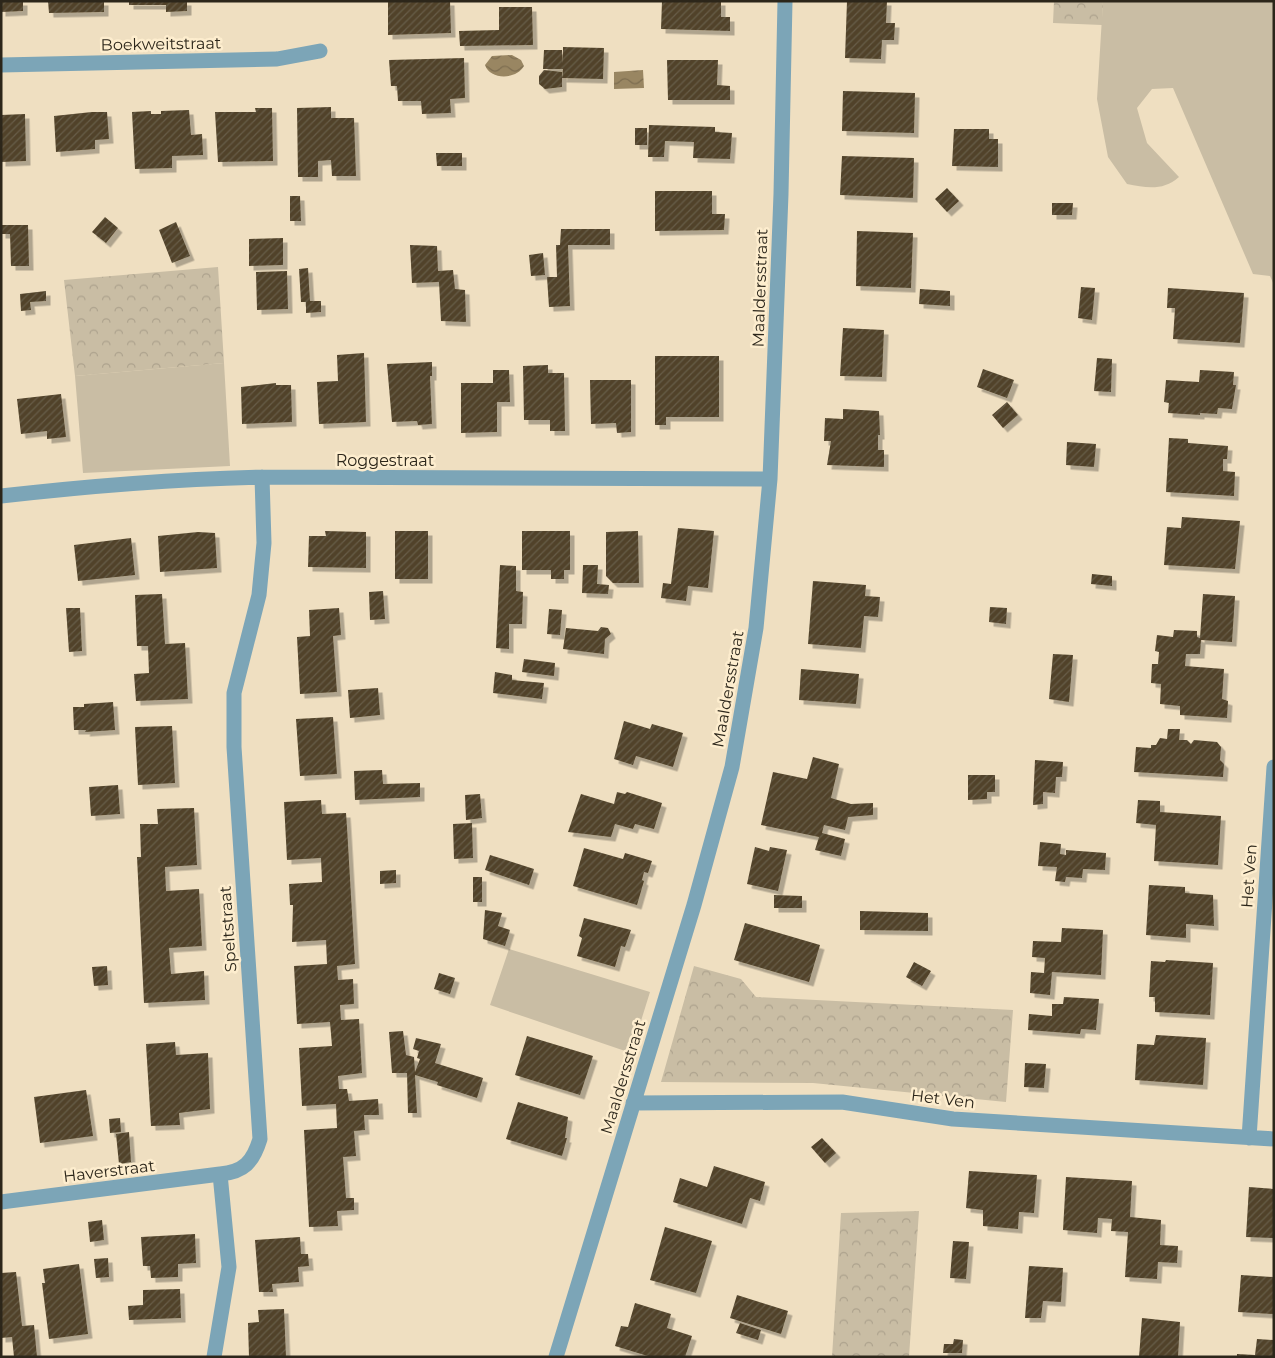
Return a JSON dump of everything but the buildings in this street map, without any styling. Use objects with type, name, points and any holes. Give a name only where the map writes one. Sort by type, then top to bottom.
[{"type":"street","name":"Maaldersstraat","points":[[556,1357],[694,905],[732,767],[756,628],[770,479],[781,194],[785,1]]},
{"type":"street","name":"Boekweitstraat","points":[[1,65],[277,59],[320,51]]},
{"type":"street","name":"Speltstraat","points":[[220,1174],[235,1173],[246,1166],[255,1155],[260,1139],[234,747],[234,693],[259,596],[264,543],[262,477]]},
{"type":"street","name":"Roggestraat","points":[[1,496],[91,486],[196,478],[770,479]]},
{"type":"street","name":"Het Ven","points":[[1249,1138],[1274,768]]},
{"type":"street","name":"Het Ven","points":[[633,1103],[842,1102],[953,1119],[1274,1139]]},
{"type":"street","name":"Haverstraat","points":[[1,1202],[220,1174]]},
{"type":"street","points":[[214,1357],[229,1267],[220,1174]]},
{"type":"green space","points":[[1054,1],[1103,1],[1102,25],[1053,23]]},
{"type":"green space","points":[[1103,1],[1274,1],[1274,285],[1270,276],[1253,274],[1173,88],[1152,89],[1137,108],[1147,143],[1179,177],[1167,185],[1154,187],[1127,184],[1108,157],[1097,99]]},
{"type":"green space","points":[[218,267],[224,363],[75,376],[64,280]]},
{"type":"green space","points":[[224,363],[230,466],[83,473],[75,376]]},
{"type":"green space","points":[[509,949],[650,992],[631,1053],[490,1005]]},
{"type":"green space","points":[[694,966],[741,979],[756,997],[1013,1010],[1006,1102],[813,1083],[661,1082]]},
{"type":"green space","points":[[919,1211],[909,1357],[832,1357],[841,1213]]},
{"type":"water","points":[[512,55],[521,60],[524,66],[515,74],[497,76],[488,70],[485,65],[492,56]]},
{"type":"water","points":[[643,70],[644,88],[614,89],[614,72]]}]
